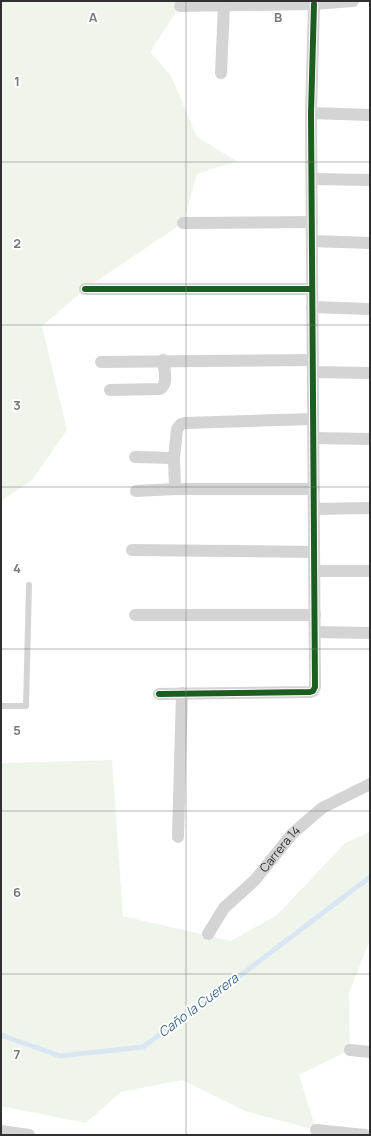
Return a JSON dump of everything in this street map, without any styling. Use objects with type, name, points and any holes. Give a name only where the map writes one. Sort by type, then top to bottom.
[{"type":"street","points":[[180,6],[314,4],[353,1]]},
{"type":"street","points":[[159,694],[310,692],[315,687],[311,114],[314,4]]},
{"type":"street","points":[[221,73],[224,6]]},
{"type":"street","points":[[311,114],[370,115]]},
{"type":"street","points":[[312,179],[370,180]]},
{"type":"street","points":[[183,223],[312,222]]},
{"type":"street","points":[[312,241],[370,243]]},
{"type":"street","points":[[85,289],[312,289]]},
{"type":"street","points":[[312,307],[370,309]]},
{"type":"street","points":[[101,362],[163,360],[313,360]]},
{"type":"street","points":[[110,390],[160,389],[164,387],[163,360]]},
{"type":"street","points":[[313,372],[370,373]]},
{"type":"street","points":[[175,489],[174,458],[177,429],[181,424],[313,419]]},
{"type":"street","points":[[314,438],[370,439]]},
{"type":"street","points":[[136,457],[174,458]]},
{"type":"street","points":[[136,491],[175,489],[314,489]]},
{"type":"street","points":[[314,509],[370,508]]},
{"type":"street","points":[[132,550],[314,552]]},
{"type":"street","points":[[315,571],[370,571]]},
{"type":"street","points":[[135,615],[315,615]]},
{"type":"street","points":[[315,632],[370,634]]},
{"type":"street","points":[[178,837],[182,693]]},
{"type":"street","name":"Carrera 14","points":[[208,934],[224,908],[255,880],[292,834],[322,808],[370,784]]},
{"type":"street","points":[[350,1050],[370,1052]]},
{"type":"street","points":[[316,1130],[365,1135]]},
{"type":"street","points":[[1,1131],[29,1135]]},
{"type":"lane","points":[[1,706],[26,706],[28,585]]},
{"type":"shaded area","points":[[1,1],[177,1],[180,6],[150,52],[171,76],[197,137],[237,161],[197,174],[183,223],[85,289],[42,326],[67,430],[32,480],[1,501]]},
{"type":"shaded area","points":[[112,760],[123,916],[231,941],[277,915],[345,843],[370,832],[370,940],[349,993],[350,1050],[299,1075],[316,1130],[245,1111],[182,1080],[121,1092],[86,1123],[1,1106],[1,763]]},
{"type":"waterway","name":"Caño la Cuerera","points":[[1,1035],[60,1056],[143,1047],[370,877]]},
{"type":"cycle path","points":[[159,694],[310,692],[313,691],[315,687],[311,113],[314,4]]},
{"type":"cycle path","points":[[85,289],[312,289]]}]
